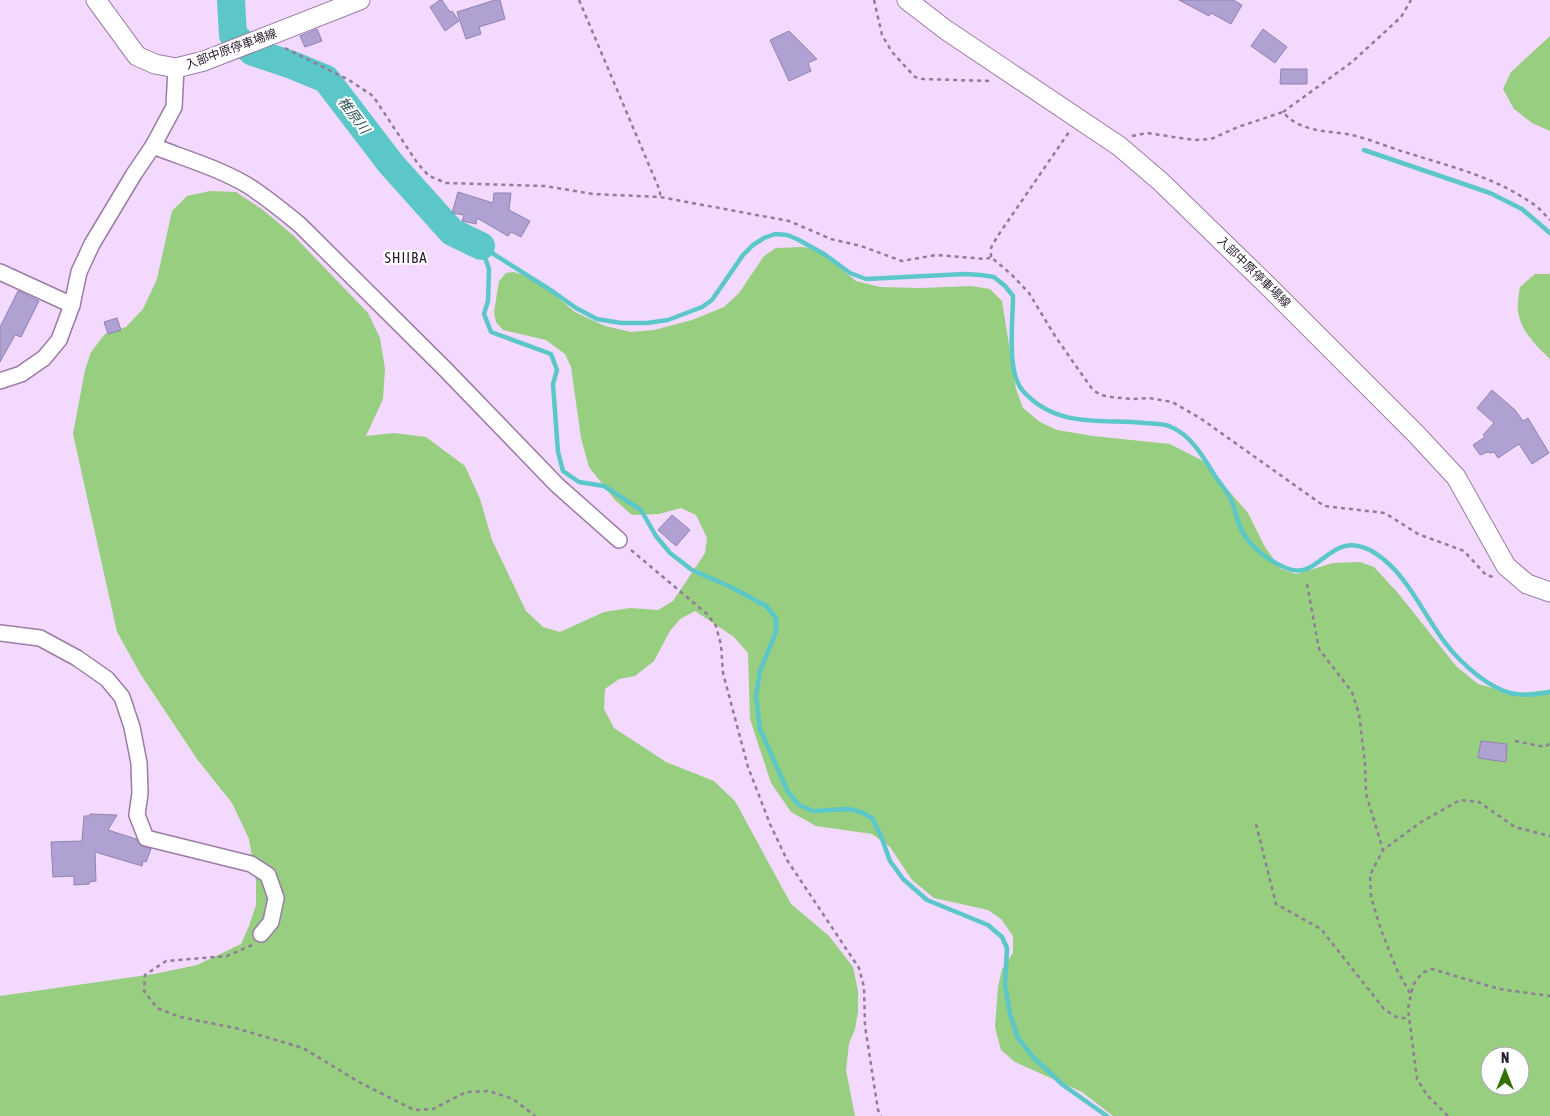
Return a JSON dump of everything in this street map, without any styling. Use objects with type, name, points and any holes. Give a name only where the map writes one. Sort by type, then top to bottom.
[{"type":"main road","name":"入部中原停車場線","points":[[96,0],[137,56],[155,64],[176,68],[204,61],[360,0]]},
{"type":"main road","name":"入部中原停車場線","points":[[906,0],[946,30],[1119,146],[1160,181],[1418,435],[1456,476],[1506,566],[1528,584],[1550,592]]},
{"type":"street","points":[[0,381],[21,374],[44,358],[59,340],[72,305],[79,272],[92,244],[153,146],[174,106],[176,68]]},
{"type":"street","points":[[153,146],[222,172],[247,185],[300,225],[446,369],[557,485],[619,540]]},
{"type":"street","points":[[0,272],[72,305]]},
{"type":"street","points":[[0,633],[40,638],[77,658],[107,679],[122,697],[132,727],[139,763],[140,793],[137,815],[146,838],[251,864],[268,875],[276,898],[271,922],[261,934]]},
{"type":"path","points":[[579,0],[660,191],[660,198]]},
{"type":"path","points":[[874,0],[882,35],[892,52],[915,77],[922,79],[994,81],[1003,68]]},
{"type":"path","points":[[1119,146],[1130,136],[1147,133],[1194,140],[1211,139],[1238,127],[1282,112],[1352,62],[1401,17],[1411,0]]},
{"type":"path","points":[[267,36],[277,44],[349,80],[373,96],[418,164],[429,176],[446,183],[545,186],[593,194],[660,198],[789,221],[831,239],[860,246],[902,261],[936,255],[986,259],[991,257]]},
{"type":"path","points":[[1282,112],[1299,124],[1327,133],[1356,136],[1464,170],[1497,183],[1532,202],[1550,220]]},
{"type":"path","points":[[1079,119],[997,237],[991,248],[991,257],[1029,293],[1055,336],[1093,390],[1111,398],[1149,398],[1172,402],[1200,418],[1324,506],[1385,513],[1418,534],[1464,551],[1486,575],[1504,580],[1515,573]]},
{"type":"path","points":[[619,540],[707,614],[716,626],[723,673],[748,767],[770,824],[787,860],[859,968],[864,987],[865,1026],[878,1110],[881,1116]]},
{"type":"path","points":[[1307,584],[1319,649],[1352,692],[1359,714],[1365,764],[1366,794],[1384,850]]},
{"type":"path","points":[[1515,740],[1545,747],[1550,743]]},
{"type":"path","points":[[1410,994],[1397,970],[1371,898],[1370,875],[1384,850],[1421,822],[1460,800],[1479,802],[1515,828],[1550,836]]},
{"type":"path","points":[[1256,824],[1276,904],[1320,929],[1384,1009],[1398,1018],[1410,1018]]},
{"type":"path","points":[[261,934],[252,945],[227,956],[166,961],[146,974],[144,991],[158,1008],[180,1017],[234,1028],[303,1048],[359,1082],[414,1110],[433,1109],[466,1092],[489,1091],[513,1099],[535,1116]]},
{"type":"path","points":[[1448,1116],[1427,1095],[1417,1079],[1408,1009],[1413,985],[1422,973],[1432,968],[1499,989],[1550,996]]},
{"type":"green space","points":[[1550,36],[1550,131],[1532,123],[1514,109],[1503,89],[1511,72]]},
{"type":"green space","points":[[210,191],[236,192],[263,210],[294,236],[368,313],[380,338],[385,369],[383,399],[366,436],[394,433],[426,437],[465,466],[480,499],[492,540],[526,611],[543,627],[560,632],[604,612],[630,608],[658,610],[673,601],[705,553],[707,538],[696,515],[681,508],[659,514],[632,515],[615,500],[589,467],[581,438],[571,367],[565,354],[546,340],[503,330],[496,322],[494,312],[499,281],[506,273],[514,272],[536,279],[575,312],[605,326],[631,332],[654,330],[692,320],[724,307],[739,293],[764,256],[776,248],[802,247],[816,249],[856,281],[880,287],[971,286],[990,289],[1002,301],[1016,389],[1023,408],[1040,422],[1057,430],[1093,436],[1170,444],[1203,461],[1248,513],[1265,547],[1281,569],[1296,574],[1333,563],[1360,562],[1374,567],[1398,593],[1456,666],[1478,684],[1514,694],[1550,689],[1550,1116],[1113,1116],[1082,1092],[1015,1062],[1001,1050],[995,1027],[998,987],[1002,969],[1013,953],[1013,936],[1001,919],[988,910],[934,898],[912,880],[890,847],[872,834],[816,826],[791,812],[771,783],[750,719],[748,653],[734,637],[695,611],[680,619],[670,631],[654,661],[635,676],[619,679],[605,689],[604,709],[614,728],[666,762],[714,781],[735,801],[791,904],[829,936],[853,967],[858,991],[858,1012],[855,1029],[849,1044],[846,1070],[855,1116],[0,1116],[0,996],[154,974],[197,965],[241,944],[256,905],[256,880],[249,839],[232,803],[197,759],[141,675],[117,632],[73,434],[85,370],[91,352],[105,334],[126,327],[143,309],[157,279],[172,211],[187,196]]},
{"type":"green space","points":[[1535,274],[1550,274],[1550,359],[1534,343],[1525,331],[1519,318],[1518,302],[1520,287]]},
{"type":"building","points":[[442,0],[450,12],[452,11],[459,21],[445,31],[430,7]]},
{"type":"building","points":[[500,0],[505,19],[479,27],[481,34],[466,39],[457,12]]},
{"type":"building","points":[[1179,0],[1233,0],[1242,5],[1231,24],[1211,13],[1209,16]]},
{"type":"building","points":[[317,29],[322,41],[305,47],[300,36]]},
{"type":"building","points":[[1263,29],[1287,47],[1275,63],[1251,46]]},
{"type":"building","points":[[789,31],[817,59],[808,63],[811,71],[789,81],[770,40]]},
{"type":"building","points":[[1281,69],[1307,69],[1307,84],[1280,84]]},
{"type":"building","points":[[458,192],[493,203],[494,193],[511,193],[509,210],[530,221],[521,237],[511,232],[508,236],[477,218],[476,224],[462,221],[464,215],[452,213]]},
{"type":"building","points":[[18,291],[39,301],[21,337],[15,335],[0,362],[0,327]]},
{"type":"building","points":[[117,318],[121,330],[108,334],[104,322]]},
{"type":"building","points":[[1492,390],[1515,410],[1523,421],[1528,418],[1549,453],[1532,464],[1519,444],[1498,458],[1494,452],[1480,455],[1473,445],[1485,437],[1483,435],[1494,423],[1477,408]]},
{"type":"building","points":[[672,515],[690,530],[676,546],[658,530]]},
{"type":"building","points":[[1481,741],[1507,744],[1506,762],[1478,758]]},
{"type":"building","points":[[90,814],[117,815],[108,830],[136,839],[140,845],[151,849],[146,862],[143,861],[142,866],[95,852],[96,881],[89,882],[89,884],[74,885],[74,876],[53,877],[51,842],[82,841],[84,816],[89,816]]},
{"type":"waterway","name":"椎原川","points":[[231,0],[233,35],[253,52],[326,79],[391,164],[452,232],[481,246]]},
{"type":"waterway","points":[[1364,150],[1490,193],[1522,209],[1550,233]]},
{"type":"waterway","points":[[481,246],[576,308],[597,319],[621,323],[647,323],[668,320],[702,307],[712,300],[743,255],[753,245],[775,234],[787,235],[797,239],[824,254],[850,273],[866,279],[965,274],[994,277],[1013,296],[1012,359],[1014,372],[1023,391],[1036,403],[1050,411],[1079,419],[1161,424],[1178,431],[1191,441],[1228,495],[1240,528],[1246,537],[1267,558],[1286,568],[1298,571],[1309,568],[1336,549],[1347,546],[1359,546],[1375,553],[1397,572],[1447,645],[1477,675],[1495,687],[1511,693],[1529,695],[1550,692]]},
{"type":"waterway","points":[[481,246],[489,269],[488,301],[484,314],[491,332],[551,354],[557,370],[553,384],[558,452],[563,471],[579,482],[604,486],[641,510],[656,536],[670,553],[692,570],[731,587],[766,606],[776,618],[776,632],[760,671],[756,696],[760,729],[788,792],[799,805],[813,811],[848,809],[861,812],[872,818],[890,861],[903,879],[927,900],[988,925],[1002,937],[1007,948],[1005,985],[1010,1014],[1018,1038],[1033,1057],[1063,1085],[1107,1116]]},
{"type":"district","name":"SHIIBA","points":[[406,258]]}]
